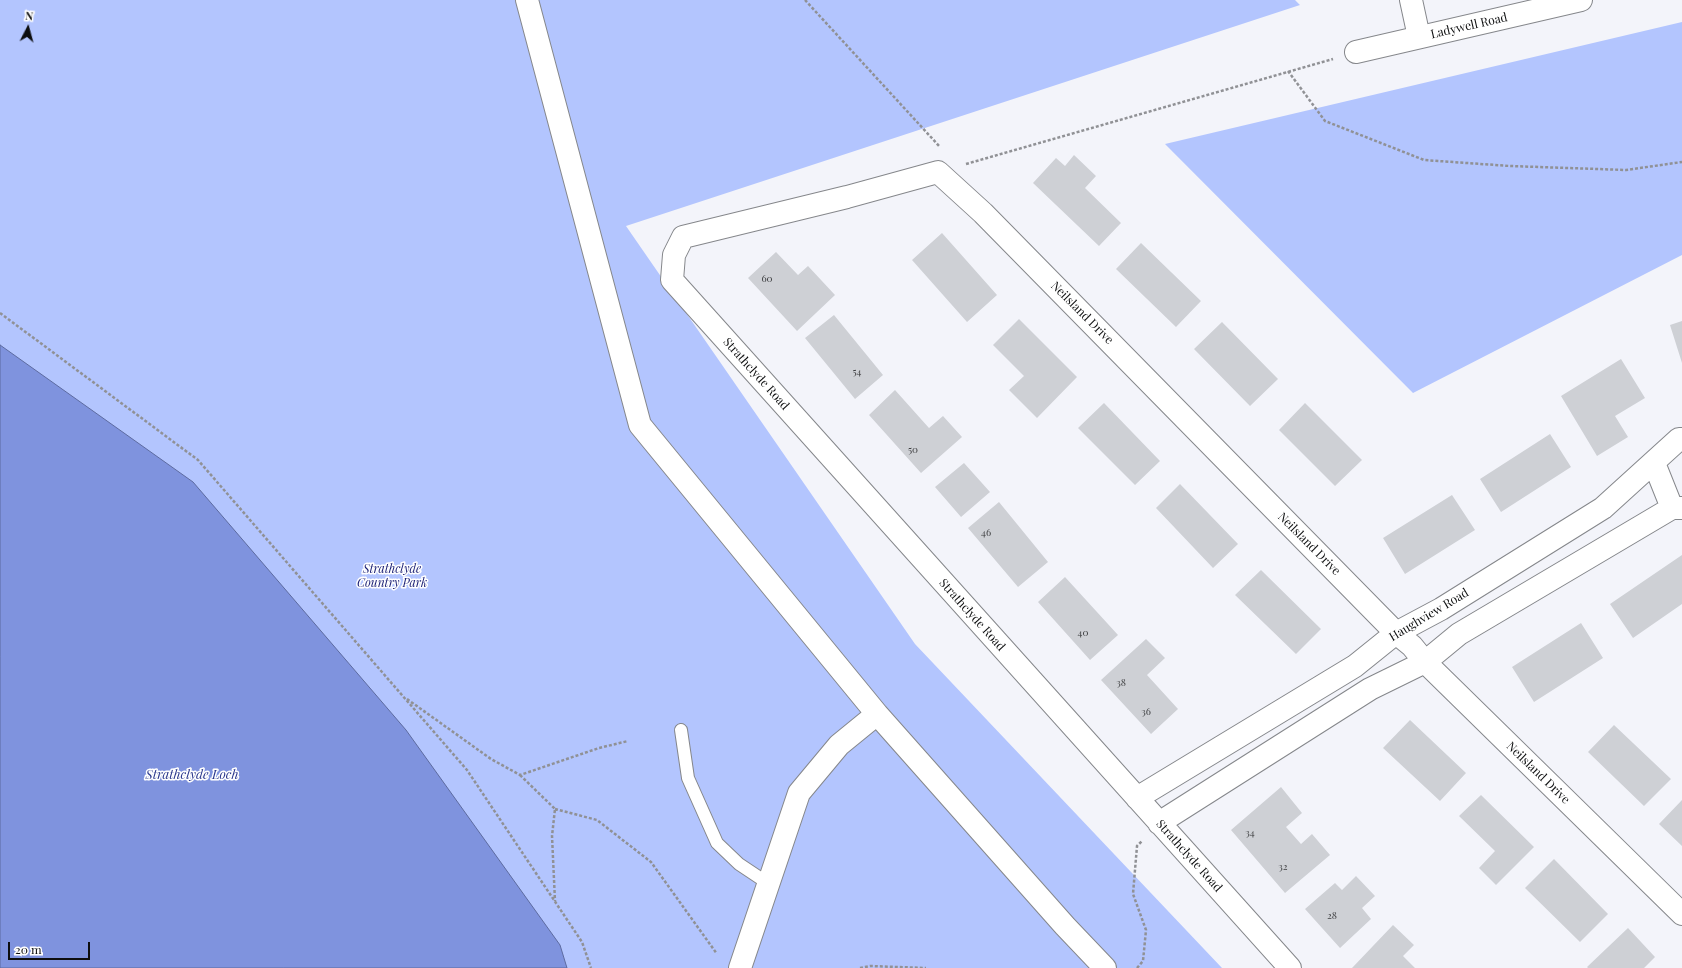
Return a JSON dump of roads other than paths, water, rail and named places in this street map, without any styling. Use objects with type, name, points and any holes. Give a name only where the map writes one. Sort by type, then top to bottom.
[{"type":"street","points":[[527,0],[640,425],[877,714],[1059,920],[1106,968]]},
{"type":"street","points":[[1411,0],[1419,37]]},
{"type":"street","name":"Ladywell Road","points":[[1356,52],[1582,0]]},
{"type":"street","name":"Strathclyde Road","points":[[938,172],[847,197],[683,237],[674,255],[672,280],[1290,968]]},
{"type":"street","name":"Neilsland Drive","points":[[938,172],[983,213],[1396,633],[1412,646],[1425,662],[1682,914]]},
{"type":"street","name":"Haughview Road","points":[[1136,798],[1355,666],[1396,633],[1441,609],[1603,508],[1679,439],[1682,439]]},
{"type":"street","points":[[1159,823],[1370,689],[1425,662],[1458,634],[1677,508],[1654,463]]},
{"type":"street","points":[[740,968],[799,793],[839,745],[877,714]]},
{"type":"lane","points":[[681,730],[688,778],[716,843],[739,864],[769,884]]},
{"type":"water","name":"Strathclyde Loch","points":[[0,345],[193,482],[406,730],[560,945],[567,968],[0,968]]},
{"type":"park label","name":"Strathclyde Country Park","points":[[392,576]]}]
